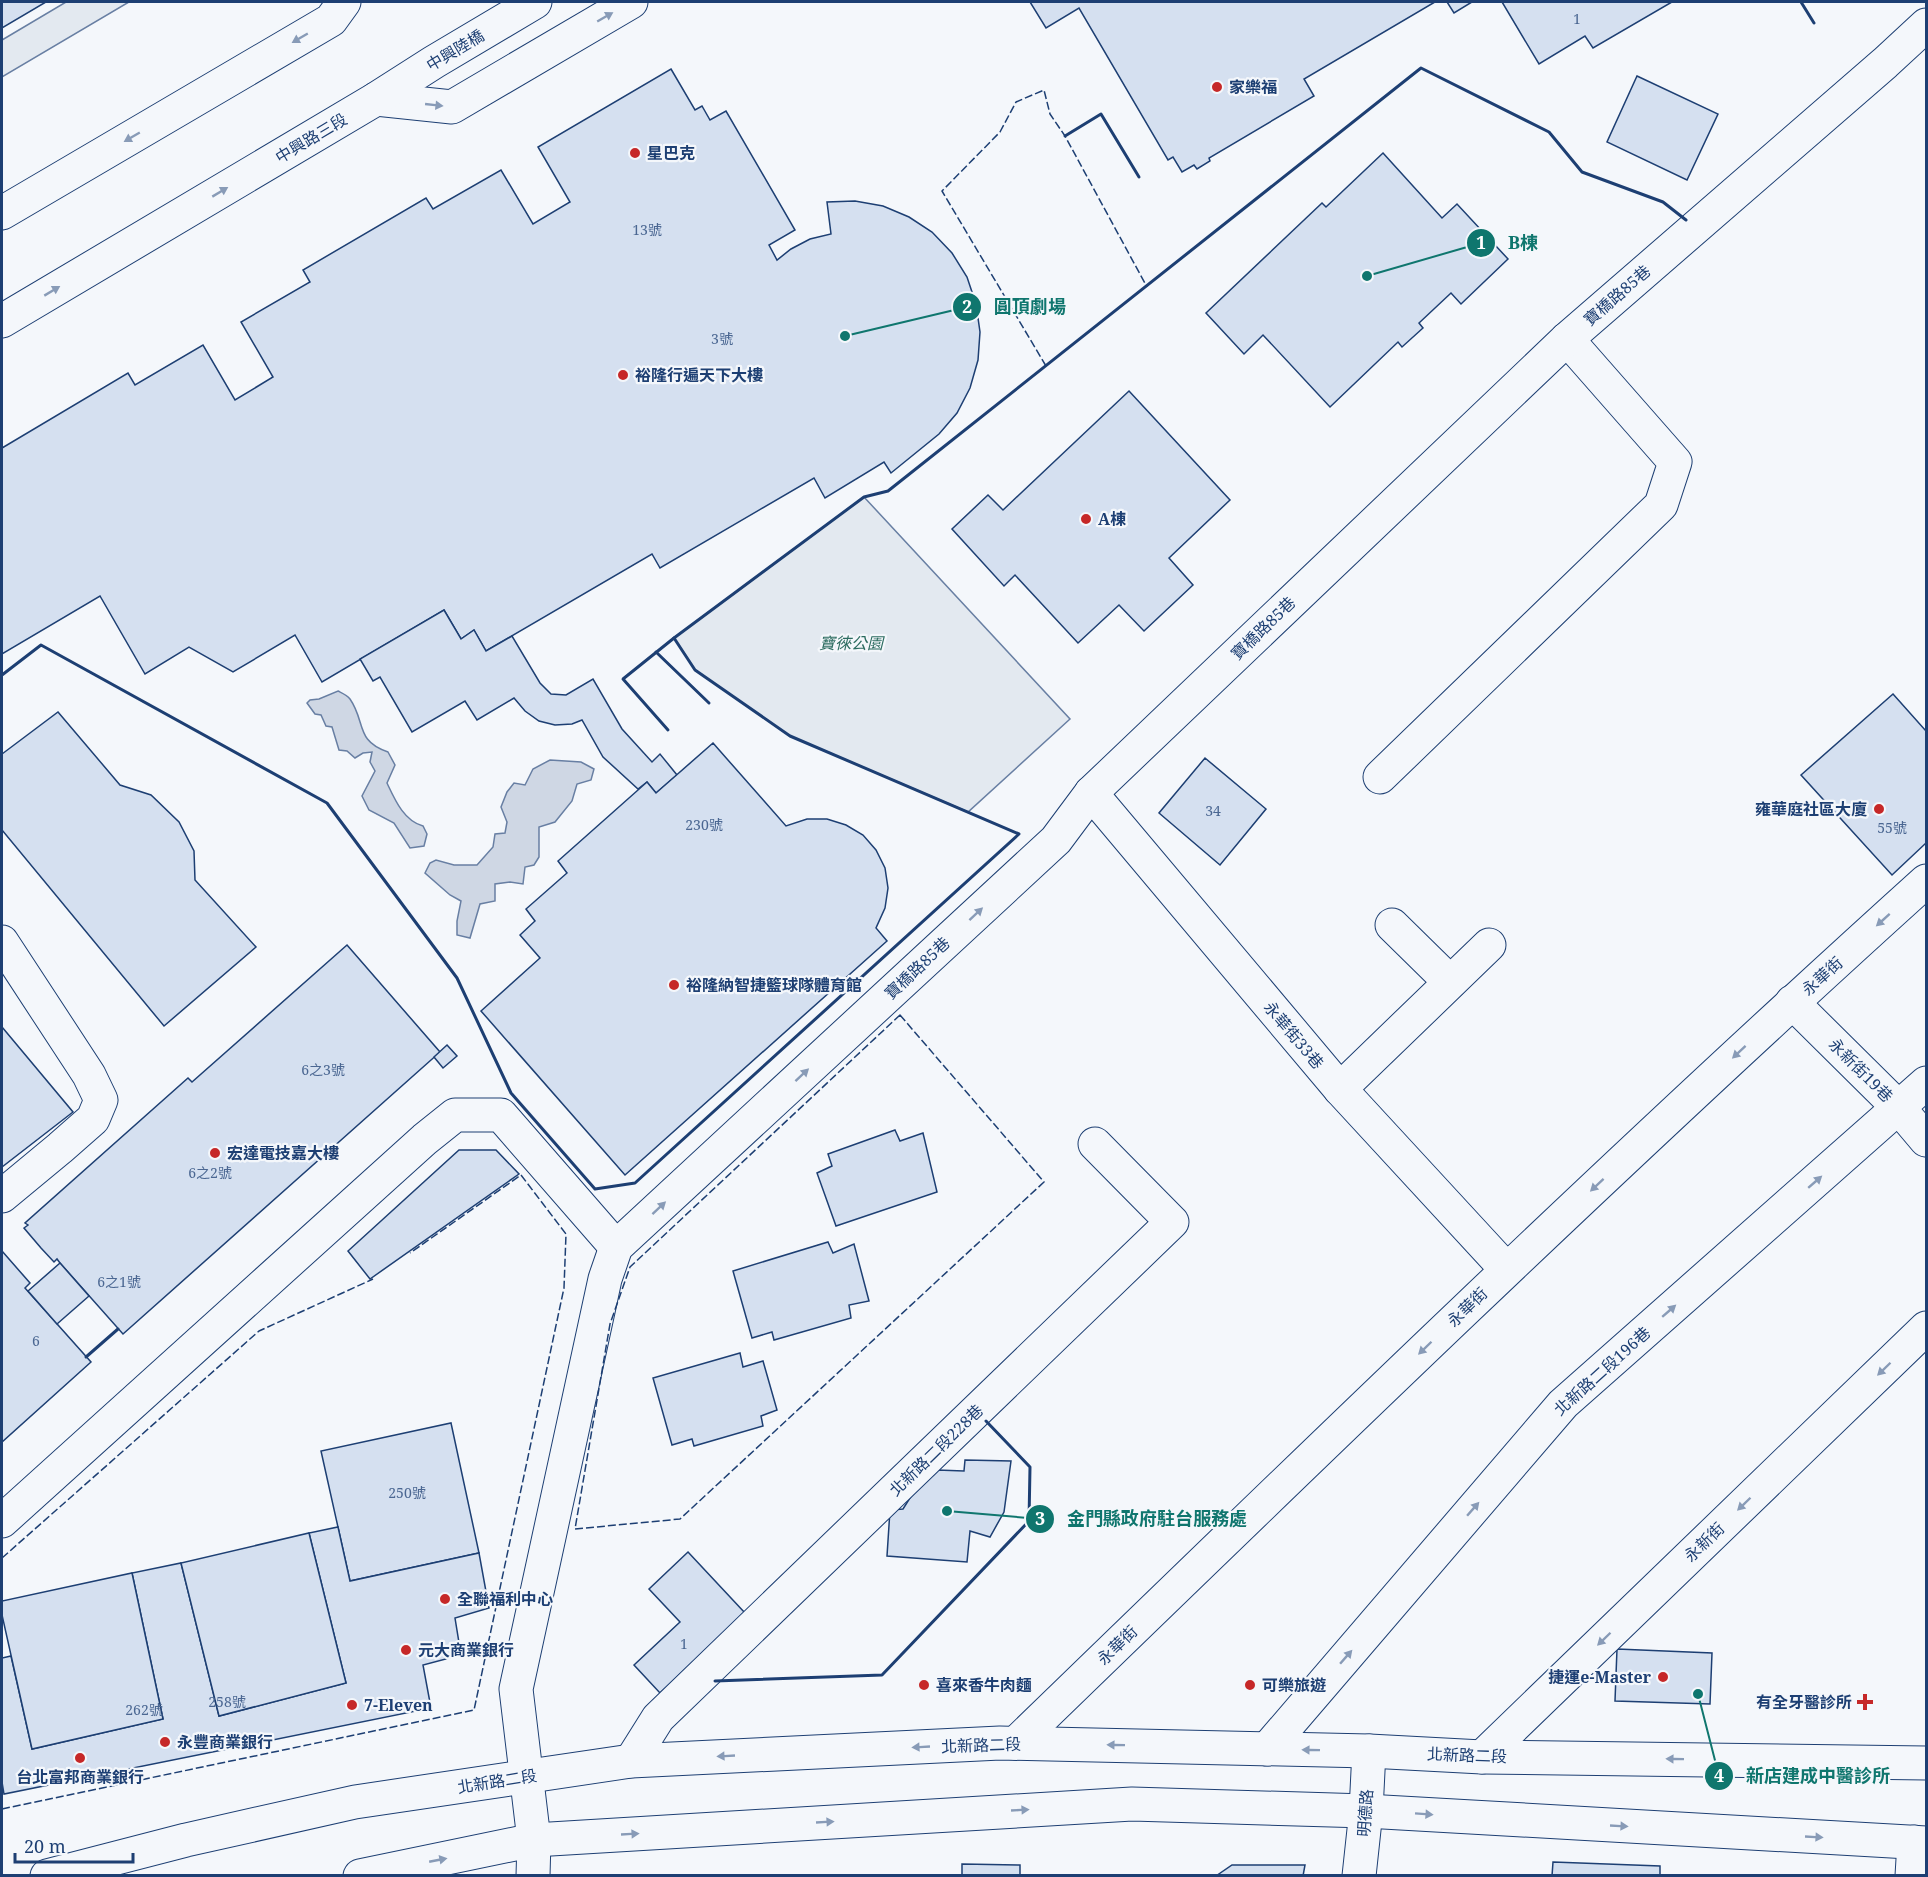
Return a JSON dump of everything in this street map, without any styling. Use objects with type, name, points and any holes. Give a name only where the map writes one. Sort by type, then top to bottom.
[{"type":"main road","points":[[2,213],[338,11],[370,2]]},
{"type":"main road","name":"中興陸橋","points":[[376,99],[535,2]]},
{"type":"main road","points":[[376,99],[452,107],[631,2]]},
{"type":"main road","name":"寶橋路85巷","points":[[616,1247],[1056,840],[1090,793],[1568,339],[1926,25]]},
{"type":"main road","name":"中興路三段","points":[[2,321],[376,99]]},
{"type":"main road","points":[[1380,777],[1661,505],[1675,462],[1568,339]]},
{"type":"main road","name":"永華街33巷","points":[[1090,793],[1340,1089],[1506,1269]]},
{"type":"main road","name":"永華街","points":[[1016,1743],[1506,1269],[1792,1002],[1926,881]]},
{"type":"main road","points":[[1392,925],[1450,982]]},
{"type":"main road","points":[[2,942],[89,1075],[101,1100],[93,1119],[2,1196]]},
{"type":"main road","points":[[1340,1089],[1489,945]]},
{"type":"main road","name":"永新街19巷","points":[[1792,1002],[1899,1108],[1926,1140]]},
{"type":"main road","name":"北新路二段196巷","points":[[1267,1749],[1563,1404],[1926,1083]]},
{"type":"main road","points":[[2,1521],[425,1139],[455,1115],[501,1115],[616,1247],[605,1279],[516,1689],[534,1840],[533,1875]]},
{"type":"main road","name":"北新路二段228巷","points":[[631,1761],[658,1718],[1172,1222],[1095,1144]]},
{"type":"main road","name":"永新街","points":[[1482,1757],[1926,1328]]},
{"type":"main road","name":"北新路二段","points":[[47,1875],[186,1840],[355,1803],[631,1761],[1016,1743],[1369,1751],[1482,1757],[1926,1763]]},
{"type":"main road","name":"明德路","points":[[1359,1875],[1369,1751]]},
{"type":"main road","points":[[360,1875],[534,1840],[1132,1804],[1366,1810],[1920,1842],[1912,1875]]},
{"type":"green space","points":[[66,2],[129,2],[2,77],[2,40]]},
{"type":"green space","name":"寶徠公園","points":[[864,497],[1070,719],[968,812],[790,736],[695,670],[674,638]]},
{"type":"shaded area","points":[[338,691],[350,699],[370,742],[388,752],[395,765],[387,783],[405,815],[423,826],[427,834],[424,846],[410,848],[394,823],[369,810],[362,796],[375,771],[370,762],[372,752],[363,753],[355,758],[347,751],[339,750],[332,727],[326,726],[321,715],[315,714],[307,703]]},
{"type":"shaded area","points":[[550,760],[581,762],[594,769],[591,780],[577,784],[572,801],[555,822],[539,827],[539,857],[534,865],[525,867],[523,884],[510,882],[495,884],[495,901],[480,904],[470,938],[457,935],[461,901],[450,895],[425,873],[430,863],[436,860],[454,865],[477,865],[493,847],[495,834],[505,833],[507,822],[501,807],[507,792],[514,783],[525,785],[533,769]]},
{"type":"building","points":[[2,2],[46,2],[2,28]]},
{"type":"building","name":"家樂福","points":[[1030,2],[1435,2],[1304,79],[1314,96],[1209,158],[1210,161],[1197,169],[1194,165],[1182,172],[1173,157],[1168,160],[1079,8],[1046,28]]},
{"type":"building","points":[[1447,2],[1472,2],[1454,13]]},
{"type":"building","points":[[1502,2],[1672,2],[1593,48],[1585,36],[1539,64]]},
{"type":"building","name":"裕隆行遍天下大樓","points":[[671,69],[695,110],[702,106],[710,120],[726,111],[795,230],[769,245],[777,260],[810,239],[831,234],[827,202],[855,201],[883,206],[909,217],[932,232],[952,253],[967,277],[976,304],[980,332],[978,360],[970,388],[957,413],[939,434],[891,473],[884,462],[825,498],[814,478],[660,568],[652,554],[486,651],[474,630],[461,639],[444,610],[322,682],[295,635],[233,672],[189,647],[145,674],[100,596],[2,654],[2,448],[128,373],[135,385],[203,345],[235,400],[273,377],[241,322],[310,282],[303,270],[426,198],[433,209],[501,170],[533,224],[570,202],[538,147]]},
{"type":"building","points":[[1637,76],[1718,114],[1687,180],[1607,142]]},
{"type":"building","points":[[1383,153],[1442,218],[1457,204],[1508,259],[1461,304],[1451,293],[1419,323],[1423,328],[1402,347],[1398,342],[1330,407],[1263,335],[1244,354],[1206,313],[1322,203],[1326,207]]},
{"type":"building","name":"A棟","points":[[1129,391],[1230,500],[1169,558],[1193,585],[1144,631],[1119,605],[1078,643],[1015,575],[1004,586],[952,529],[988,495],[1003,510]]},
{"type":"building","points":[[444,610],[461,639],[474,630],[486,651],[512,636],[540,683],[551,694],[566,695],[593,679],[622,729],[652,762],[660,754],[677,775],[656,793],[647,782],[638,789],[603,757],[582,720],[572,724],[555,725],[539,721],[525,711],[514,698],[477,720],[465,701],[412,732],[380,677],[373,681],[360,659]]},
{"type":"building","name":"雍華庭社區大廈","points":[[1893,694],[1926,731],[1926,843],[1892,875],[1801,775]]},
{"type":"building","points":[[58,712],[120,785],[151,795],[179,822],[194,851],[195,880],[256,947],[164,1026],[2,830],[2,754]]},
{"type":"building","name":"裕隆納智捷籃球隊體育館","points":[[713,743],[786,826],[807,819],[827,819],[846,825],[863,835],[876,850],[885,868],[888,888],[885,908],[876,928],[887,941],[625,1175],[481,1011],[540,958],[520,935],[535,921],[526,909],[567,873],[558,861],[647,782],[656,793]]},
{"type":"building","points":[[1205,758],[1266,809],[1220,865],[1159,813]]},
{"type":"building","name":"宏達電技嘉大樓","points":[[347,945],[440,1052],[123,1334],[57,1259],[54,1262],[41,1248],[24,1228],[28,1225],[25,1223],[188,1078],[192,1082]]},
{"type":"building","points":[[2,1027],[73,1112],[2,1167]]},
{"type":"building","points":[[447,1045],[457,1056],[443,1068],[434,1057]]},
{"type":"building","points":[[895,1130],[900,1141],[923,1133],[937,1192],[836,1226],[817,1173],[832,1166],[828,1154]]},
{"type":"building","points":[[459,1150],[496,1150],[519,1174],[370,1279],[348,1251]]},
{"type":"building","points":[[828,1242],[833,1253],[854,1244],[869,1301],[849,1305],[851,1318],[774,1340],[772,1332],[752,1338],[733,1271]]},
{"type":"building","points":[[2,1251],[30,1283],[25,1288],[91,1362],[2,1442]]},
{"type":"building","points":[[60,1263],[89,1296],[57,1324],[28,1291]]},
{"type":"building","points":[[740,1353],[743,1367],[763,1361],[777,1410],[761,1416],[763,1426],[694,1446],[692,1439],[672,1445],[653,1378]]},
{"type":"building","points":[[451,1423],[479,1553],[350,1581],[321,1451]]},
{"type":"building","points":[[965,1460],[1011,1461],[1004,1512],[990,1537],[970,1531],[967,1562],[887,1556],[890,1510],[903,1509],[915,1490],[937,1470],[964,1471]]},
{"type":"building","points":[[338,1527],[350,1581],[479,1553],[489,1608],[455,1618],[461,1655],[423,1665],[431,1708],[4,1794],[2,1782],[2,1658],[11,1656],[32,1749],[163,1719],[132,1573],[181,1563],[219,1716],[346,1683],[309,1533]]},
{"type":"building","points":[[309,1533],[346,1683],[219,1716],[181,1563]]},
{"type":"building","points":[[688,1552],[745,1613],[660,1693],[634,1665],[680,1622],[649,1589]]},
{"type":"building","points":[[132,1573],[163,1719],[32,1749],[2,1615],[2,1601]]},
{"type":"building","name":"捷運e-Master","points":[[1617,1649],[1712,1653],[1710,1704],[1615,1701]]},
{"type":"building","points":[[1553,1862],[1660,1866],[1660,1876],[1552,1876]]},
{"type":"building","points":[[962,1864],[1020,1865],[1020,1876],[962,1876]]},
{"type":"building","points":[[1232,1865],[1305,1865],[1303,1876],[1216,1876]]},
{"type":"fence","points":[[1046,366],[942,191],[1000,132],[1016,102],[1044,90],[1050,114],[1065,136],[1147,287]]},
{"type":"fence","points":[[900,1015],[1044,1182],[680,1519],[575,1529],[610,1324],[630,1267],[900,1015]]},
{"type":"fence","points":[[2,1809],[474,1710],[564,1288],[566,1234],[521,1175],[410,1253]]},
{"type":"fence","points":[[2,1558],[259,1331],[373,1279]]},
{"type":"wall","points":[[1801,2],[1814,23]]},
{"type":"wall","points":[[2,675],[41,645],[327,803],[457,978],[511,1093],[595,1189],[635,1183],[1019,834],[790,736],[695,670],[674,638],[864,497],[888,491],[1421,68],[1549,132],[1582,172],[1663,202],[1686,220]]},
{"type":"wall","points":[[1065,136],[1101,114],[1139,177]]},
{"type":"wall","points":[[668,730],[623,679],[674,638]]},
{"type":"wall","points":[[656,652],[709,703]]},
{"type":"wall","points":[[86,1357],[118,1329]]},
{"type":"wall","points":[[715,1681],[882,1675],[1029,1521],[1030,1467],[986,1421]]},
{"type":"place","name":"家樂福","points":[[1217,87]]},
{"type":"place","name":"星巴克","points":[[635,153]]},
{"type":"place","name":"B棟","points":[[1367,276]]},
{"type":"place","name":"圓頂劇場","points":[[845,336]]},
{"type":"place","name":"裕隆行遍天下大樓","points":[[623,375]]},
{"type":"place","name":"A棟","points":[[1086,519]]},
{"type":"place","name":"雍華庭社區大廈","points":[[1879,809]]},
{"type":"place","name":"裕隆納智捷籃球隊體育館","points":[[674,985]]},
{"type":"place","name":"宏達電技嘉大樓","points":[[215,1153]]},
{"type":"place","name":"金門縣政府駐台服務處","points":[[947,1511]]},
{"type":"place","name":"全聯福利中心","points":[[445,1599]]},
{"type":"place","name":"元大商業銀行","points":[[406,1650]]},
{"type":"place","name":"捷運e-Master","points":[[1663,1677]]},
{"type":"place","name":"喜來香牛肉麵","points":[[924,1685]]},
{"type":"place","name":"可樂旅遊","points":[[1250,1685]]},
{"type":"place","name":"新店建成中醫診所","points":[[1698,1694]]},
{"type":"place","name":"有全牙醫診所","points":[[1865,1702]]},
{"type":"place","name":"7-Eleven","points":[[352,1705]]},
{"type":"place","name":"永豐商業銀行","points":[[165,1742]]},
{"type":"place","name":"台北富邦商業銀行","points":[[80,1758]]}]
